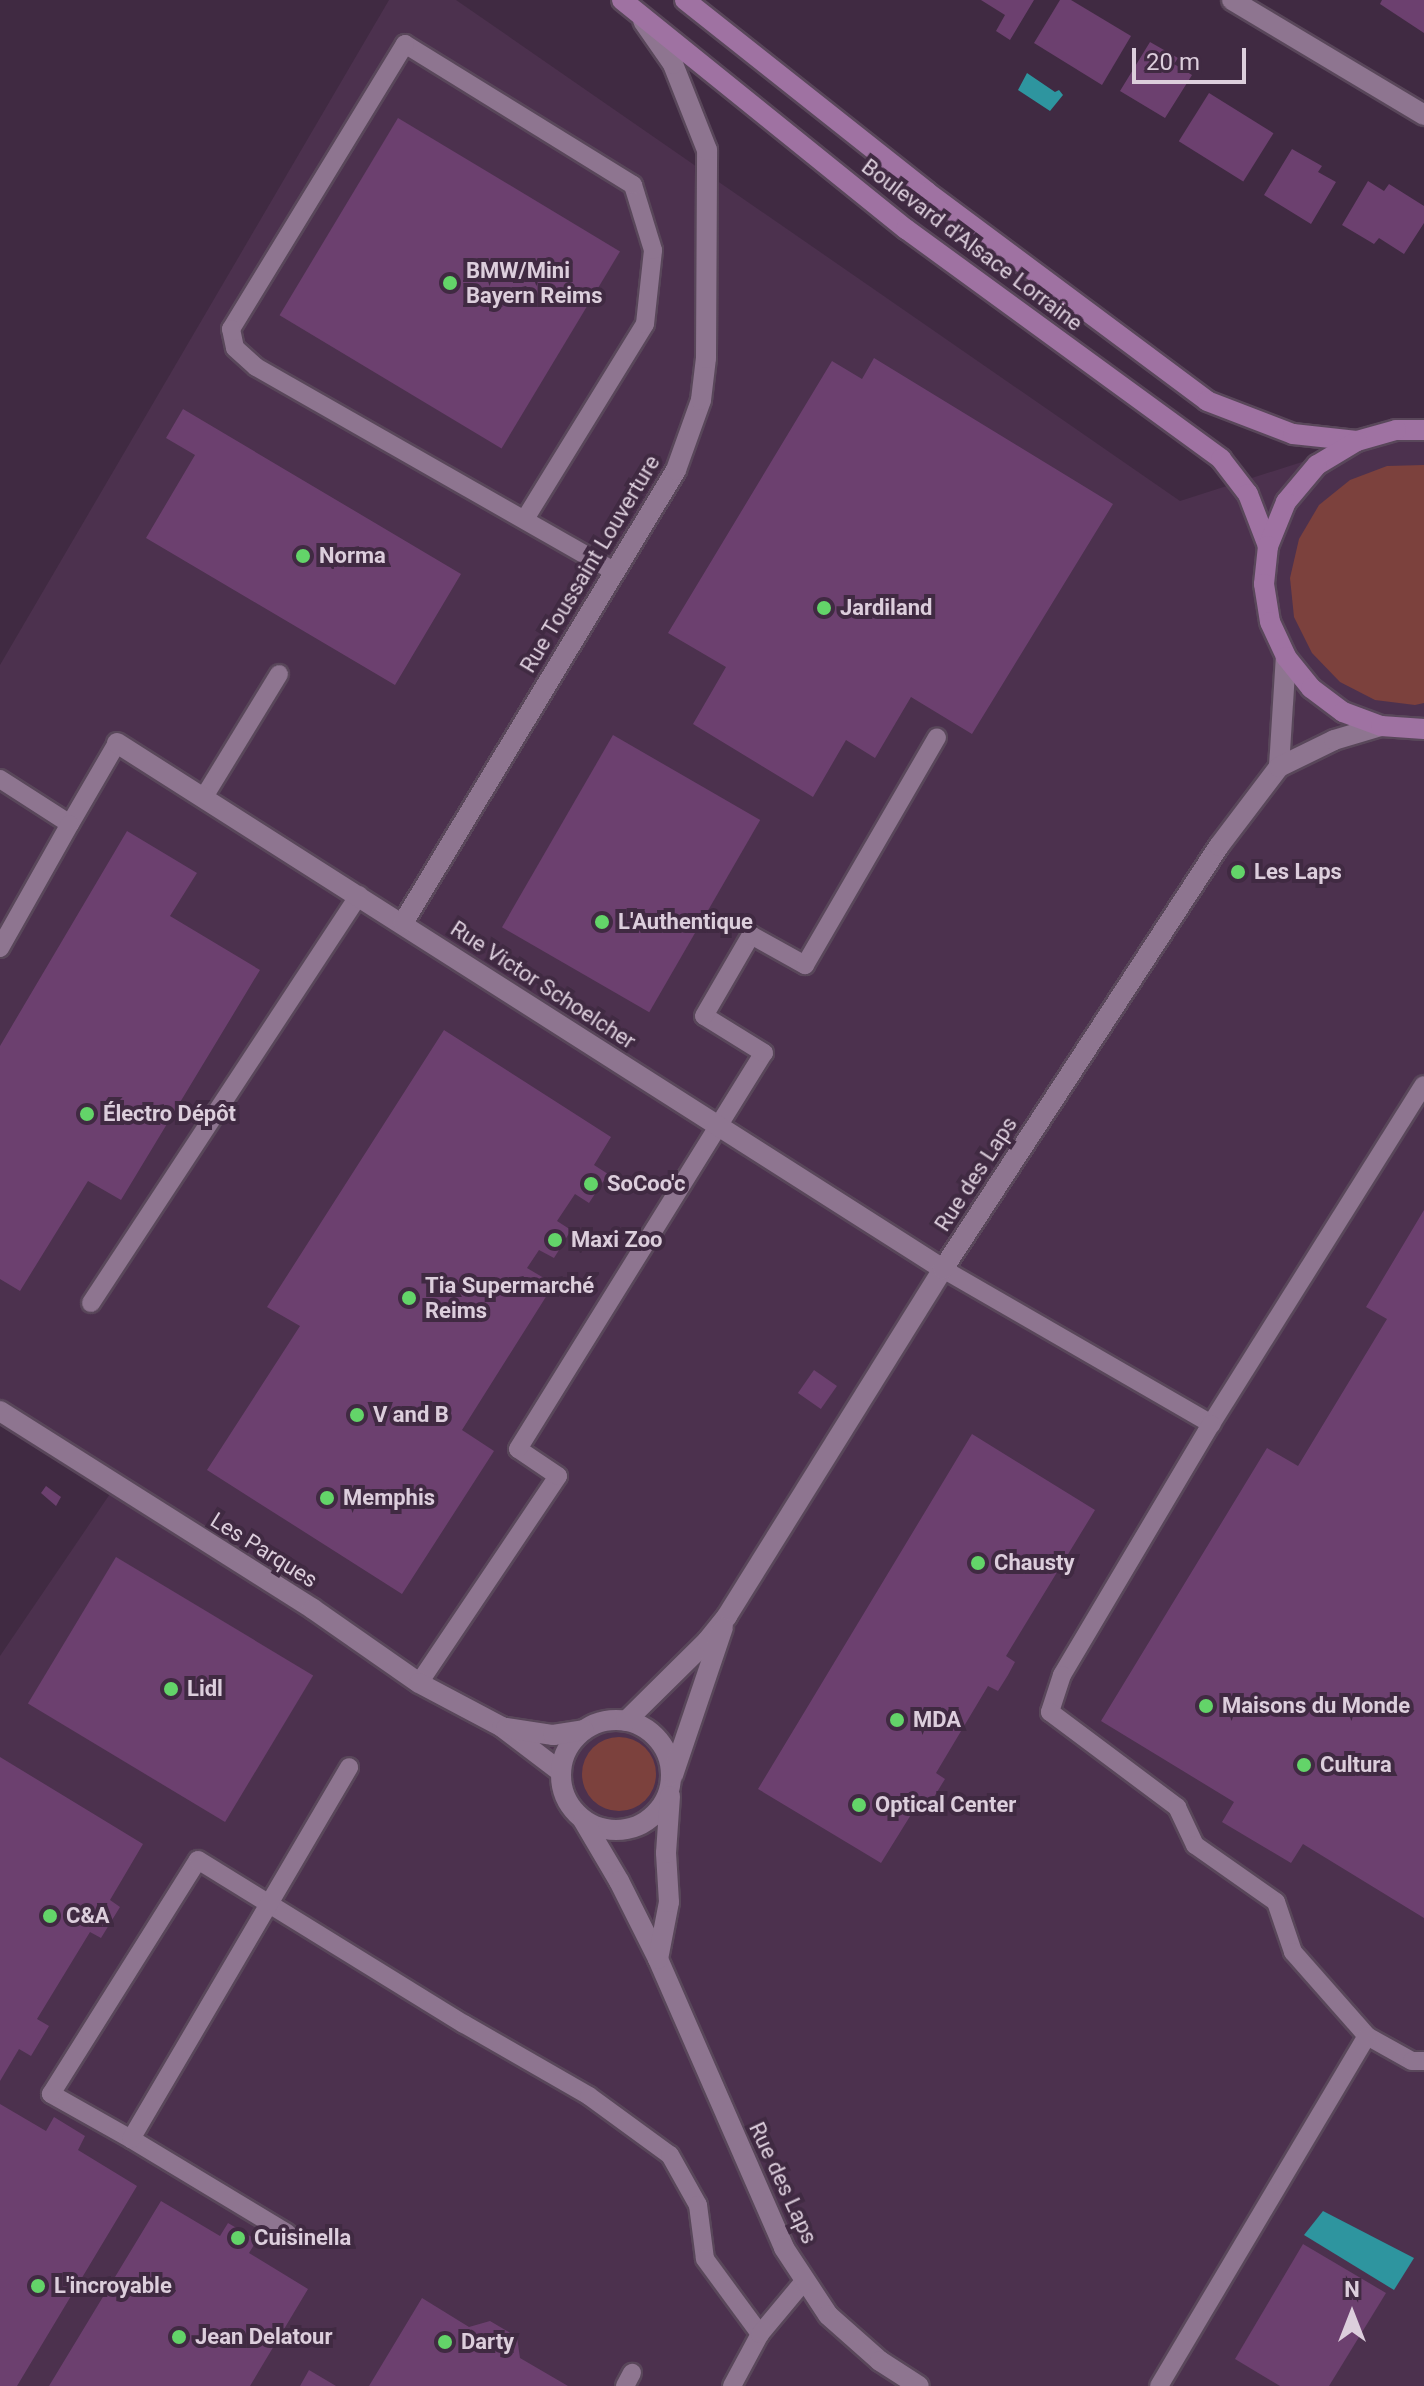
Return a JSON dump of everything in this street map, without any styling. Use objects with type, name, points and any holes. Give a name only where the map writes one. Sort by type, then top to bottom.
[{"type":"main road","name":"Boulevard d'Alsace Lorraine","points":[[622,0],[906,229],[1221,459],[1248,494],[1268,546]]},
{"type":"main road","name":"Boulevard d'Alsace Lorraine","points":[[685,0],[927,192],[1207,401],[1293,434],[1357,441]]},
{"type":"main road","points":[[1424,430],[1396,430],[1357,441],[1317,465],[1286,502],[1268,546],[1264,584],[1270,622],[1286,657],[1322,696],[1343,712],[1381,726],[1424,729]]},
{"type":"street","points":[[1232,0],[1424,115]]},
{"type":"street","name":"Rue Toussaint Louverture","points":[[403,923],[676,470],[701,400],[706,358],[707,150],[673,64],[641,18]]},
{"type":"street","points":[[1279,767],[1286,657]]},
{"type":"street","name":"Rue des Laps","points":[[626,1721],[707,1641],[727,1616],[943,1269],[1219,846],[1279,767],[1334,740],[1381,726]]},
{"type":"street","name":"Rue Victor Schoelcher","points":[[117,743],[943,1269]]},
{"type":"street","name":"Les Parques","points":[[0,1411],[313,1609],[419,1683],[502,1727],[561,1772]]},
{"type":"street","name":"Rue des Laps","points":[[658,1959],[669,1902],[666,1853],[672,1783],[727,1616]]},
{"type":"street","points":[[626,1721],[644,1727],[659,1739],[669,1756],[672,1783],[657,1815],[634,1829],[607,1831],[583,1820],[566,1799],[561,1772],[564,1756],[584,1730],[604,1722],[626,1721]]},
{"type":"street","name":"Les Parques","points":[[502,1727],[553,1735],[584,1730]]},
{"type":"street","name":"Rue des Laps","points":[[583,1820],[619,1881],[658,1959],[784,2248],[828,2315],[880,2361],[919,2386]]},
{"type":"lane","points":[[525,519],[645,324],[653,250],[633,185],[405,44],[231,329],[235,348],[256,367],[615,572]]},
{"type":"lane","points":[[204,797],[279,674]]},
{"type":"lane","points":[[419,1683],[558,1476],[518,1449],[764,1053],[704,1016],[751,935],[805,965],[937,737]]},
{"type":"lane","points":[[0,948],[117,743]]},
{"type":"lane","points":[[0,779],[70,824]]},
{"type":"lane","points":[[91,1303],[359,895]]},
{"type":"lane","points":[[1424,1085],[1211,1424],[1062,1675],[1050,1712],[1177,1807],[1195,1845],[1276,1902],[1293,1952],[1367,2036],[1412,2061],[1424,2061]]},
{"type":"lane","points":[[943,1269],[1211,1424]]},
{"type":"lane","points":[[131,2139],[349,1767]]},
{"type":"lane","points":[[287,2233],[51,2094],[198,1860],[589,2096],[670,2155],[698,2205],[705,2259],[760,2334]]},
{"type":"lane","points":[[1159,2386],[1367,2036]]},
{"type":"lane","points":[[732,2386],[760,2334],[805,2280]]},
{"type":"shaded area","points":[[389,0],[456,0],[1180,501],[1424,423],[1424,2386],[0,2386],[0,1656],[116,1485],[0,1412],[0,665]]},
{"type":"shaded area","points":[[1027,73],[1063,95],[1050,111],[1018,90]]},
{"type":"shaded area","points":[[1424,465],[1424,703],[1415,705],[1375,700],[1340,682],[1312,653],[1294,617],[1290,578],[1299,539],[1319,505],[1350,480],[1387,466]]},
{"type":"shaded area","points":[[619,1737],[640,1743],[650,1753],[656,1774],[650,1795],[640,1805],[619,1811],[598,1805],[588,1795],[582,1774],[588,1753],[598,1743]]},
{"type":"shaded area","points":[[1323,2211],[1414,2258],[1394,2290],[1304,2235]]},
{"type":"building","points":[[981,0],[1034,0],[1010,40],[996,31],[1005,15]]},
{"type":"building","points":[[1060,0],[1071,0],[1131,36],[1102,85],[1034,43]]},
{"type":"building","points":[[1382,0],[1424,0],[1424,33],[1380,4]]},
{"type":"building","points":[[1150,42],[1178,58],[1174,64],[1192,75],[1165,118],[1120,91]]},
{"type":"building","points":[[1209,93],[1273,133],[1243,182],[1179,141]]},
{"type":"building","name":"BMW/Mini Bayern Reims","points":[[398,118],[620,251],[502,449],[280,315]]},
{"type":"building","points":[[1292,149],[1322,166],[1318,172],[1336,182],[1311,224],[1264,195]]},
{"type":"building","points":[[1368,181],[1384,191],[1389,184],[1424,206],[1424,223],[1404,254],[1379,238],[1374,244],[1342,225]]},
{"type":"building","points":[[874,358],[1113,504],[972,734],[911,697],[875,758],[846,740],[813,797],[693,724],[726,667],[668,633],[832,361],[862,379]]},
{"type":"building","name":"Norma","points":[[183,409],[461,574],[395,685],[146,538],[195,455],[166,438]]},
{"type":"building","points":[[613,735],[760,820],[649,1012],[502,927]]},
{"type":"building","name":"Électro Dépôt","points":[[127,831],[197,873],[170,916],[260,970],[121,1200],[88,1181],[20,1291],[0,1279],[0,1046]]},
{"type":"building","points":[[444,1030],[611,1137],[594,1165],[608,1174],[589,1203],[575,1194],[557,1221],[571,1230],[554,1258],[539,1250],[527,1268],[554,1284],[462,1430],[494,1451],[402,1594],[207,1470],[300,1326],[267,1307]]},
{"type":"building","points":[[1424,1210],[1424,1918],[1303,1844],[1291,1863],[1222,1822],[1234,1802],[1101,1721],[1267,1448],[1298,1466],[1387,1319],[1366,1307]]},
{"type":"building","points":[[814,1370],[837,1386],[821,1409],[798,1393]]},
{"type":"building","points":[[972,1434],[1095,1510],[1006,1656],[1015,1662],[1008,1675],[998,1691],[988,1686],[936,1773],[945,1779],[926,1810],[917,1805],[881,1863],[758,1789]]},
{"type":"building","points":[[46,1486],[61,1497],[56,1506],[41,1493]]},
{"type":"building","name":"Lidl","points":[[116,1557],[313,1675],[225,1822],[28,1704]]},
{"type":"building","name":"C&A","points":[[0,1757],[143,1844],[110,1900],[120,1907],[101,1938],[90,1932],[37,2019],[49,2026],[31,2056],[19,2049],[0,2081]]},
{"type":"building","name":"L'incroyable","points":[[0,2104],[46,2131],[54,2117],[85,2136],[78,2150],[137,2186],[17,2386],[0,2386]]},
{"type":"building","name":"Jean Delatour","points":[[161,2201],[220,2236],[228,2223],[257,2240],[249,2253],[308,2289],[250,2386],[49,2386]]},
{"type":"building","points":[[1303,2244],[1386,2293],[1329,2386],[1280,2386],[1235,2359]]},
{"type":"building","name":"Darty","points":[[422,2298],[469,2327],[490,2321],[517,2337],[520,2358],[568,2386],[369,2386]]},
{"type":"building","points":[[309,2370],[336,2386],[300,2386]]},
{"type":"place","name":"BMW/Mini Bayern Reims","points":[[450,283]]},
{"type":"place","name":"Norma","points":[[303,556]]},
{"type":"place","name":"Jardiland","points":[[824,608]]},
{"type":"place","name":"Les Laps","points":[[1238,872]]},
{"type":"place","name":"L'Authentique","points":[[602,922]]},
{"type":"place","name":"Électro Dépôt","points":[[87,1114]]},
{"type":"place","name":"SoCoo'c","points":[[591,1184]]},
{"type":"place","name":"Maxi Zoo","points":[[555,1240]]},
{"type":"place","name":"Tia Supermarché Reims","points":[[409,1298]]},
{"type":"place","name":"V and B","points":[[357,1415]]},
{"type":"place","name":"Memphis","points":[[327,1498]]},
{"type":"place","name":"Chausty","points":[[978,1563]]},
{"type":"place","name":"Lidl","points":[[171,1689]]},
{"type":"place","name":"Maisons du Monde","points":[[1206,1706]]},
{"type":"place","name":"MDA","points":[[897,1720]]},
{"type":"place","name":"Cultura","points":[[1304,1765]]},
{"type":"place","name":"Optical Center","points":[[859,1805]]},
{"type":"place","name":"C&A","points":[[50,1916]]},
{"type":"place","name":"Cuisinella","points":[[238,2238]]},
{"type":"place","name":"L'incroyable","points":[[38,2286]]},
{"type":"place","name":"Jean Delatour","points":[[179,2337]]},
{"type":"place","name":"Darty","points":[[445,2342]]}]
